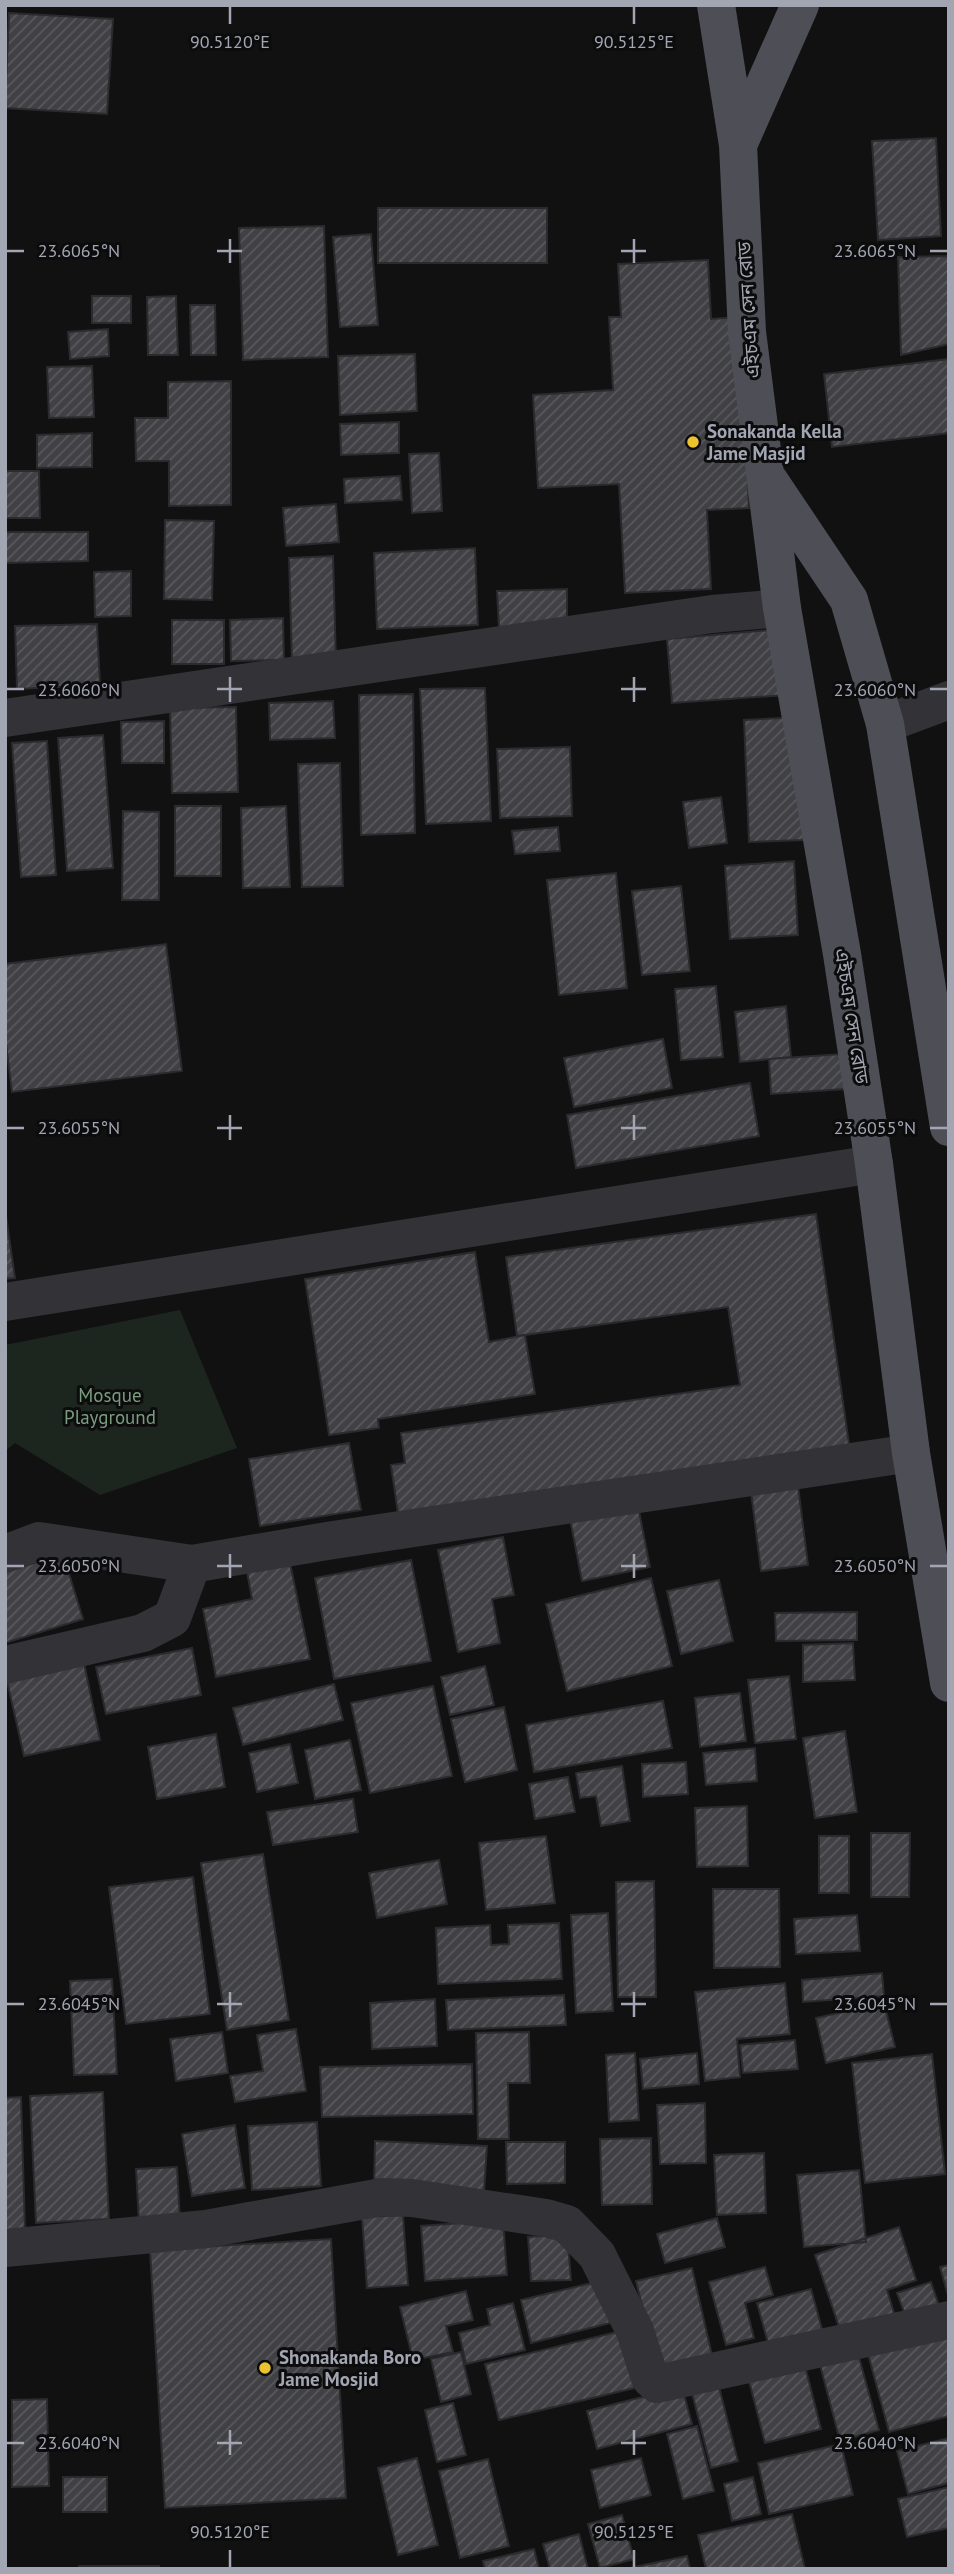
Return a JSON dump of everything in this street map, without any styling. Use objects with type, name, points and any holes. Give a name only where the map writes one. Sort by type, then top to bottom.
[{"type":"main road","name":"এইচএম সেন রোড","points":[[716,5],[738,145],[747,332],[782,608],[810,755],[874,1164],[911,1453],[949,1683]]},
{"type":"main road","name":"এইচএম সেন রোড","points":[[738,145],[800,5]]},
{"type":"main road","name":"এইচএম সেন রোড","points":[[765,475],[849,600],[885,724],[949,1127]]},
{"type":"street","points":[[5,719],[671,620],[782,608]]},
{"type":"street","points":[[885,724],[949,700]]},
{"type":"street","points":[[5,1301],[874,1164]]},
{"type":"street","points":[[5,1554],[39,1541],[192,1564],[340,1539],[911,1453]]},
{"type":"street","points":[[5,1664],[143,1633],[172,1618],[192,1564]]},
{"type":"street","points":[[5,2248],[205,2229],[382,2197],[412,2198],[546,2218],[567,2224],[577,2231],[597,2255],[635,2331],[650,2378],[657,2384],[949,2320]]},
{"type":"green space","name":"Mosque Playground","points":[[180,1310],[237,1448],[100,1495],[15,1443],[5,1451],[5,1345]]},
{"type":"building","points":[[9,13],[113,19],[107,114],[5,108]]},
{"type":"building","points":[[936,138],[941,236],[878,240],[872,141]]},
{"type":"building","points":[[378,208],[547,208],[547,263],[378,263]]},
{"type":"building","points":[[324,226],[328,357],[243,360],[239,228]]},
{"type":"building","points":[[371,234],[378,325],[340,327],[333,237]]},
{"type":"building","points":[[949,256],[949,344],[901,355],[898,257]]},
{"type":"building","points":[[708,260],[711,319],[740,317],[749,508],[707,510],[711,589],[625,593],[619,484],[538,488],[533,395],[613,390],[609,317],[621,317],[618,264]]},
{"type":"building","points":[[92,296],[131,296],[131,323],[92,323]]},
{"type":"building","points":[[176,296],[178,355],[148,355],[147,297]]},
{"type":"building","points":[[190,305],[215,305],[216,355],[191,355]]},
{"type":"building","points":[[108,329],[109,356],[70,359],[68,332]]},
{"type":"building","points":[[415,354],[417,411],[340,415],[338,356]]},
{"type":"building","points":[[949,359],[949,433],[832,447],[824,374]]},
{"type":"building","points":[[92,366],[94,417],[49,418],[47,367]]},
{"type":"building","points":[[231,381],[231,505],[169,506],[169,461],[136,461],[135,418],[168,418],[168,382]]},
{"type":"building","points":[[399,422],[399,453],[341,455],[340,424]]},
{"type":"building","points":[[92,433],[92,467],[37,468],[37,435]]},
{"type":"building","points":[[439,453],[442,511],[412,513],[409,454]]},
{"type":"building","points":[[5,471],[39,471],[40,518],[5,518]]},
{"type":"building","points":[[400,476],[402,500],[345,503],[344,479]]},
{"type":"building","points":[[336,504],[339,542],[286,546],[283,508]]},
{"type":"building","points":[[165,520],[214,521],[212,600],[164,599]]},
{"type":"building","points":[[5,532],[88,532],[88,561],[5,563]]},
{"type":"building","points":[[475,548],[478,625],[377,629],[374,553]]},
{"type":"building","points":[[333,556],[336,661],[292,663],[289,558]]},
{"type":"building","points":[[131,571],[131,616],[95,617],[94,572]]},
{"type":"building","points":[[567,589],[567,625],[499,628],[497,591]]},
{"type":"building","points":[[283,618],[284,660],[231,661],[230,620]]},
{"type":"building","points":[[172,620],[224,620],[224,664],[172,664]]},
{"type":"building","points":[[97,624],[100,685],[17,689],[15,626]]},
{"type":"building","points":[[781,629],[786,695],[672,703],[667,639]]},
{"type":"building","points":[[485,688],[491,821],[426,824],[420,689]]},
{"type":"building","points":[[413,694],[415,833],[361,835],[359,695]]},
{"type":"building","points":[[333,701],[335,738],[270,740],[269,703]]},
{"type":"building","points":[[236,707],[238,792],[172,793],[170,708]]},
{"type":"building","points":[[801,717],[805,840],[749,842],[744,720]]},
{"type":"building","points":[[164,721],[164,763],[122,763],[121,722]]},
{"type":"building","points":[[103,735],[113,868],[67,871],[58,738]]},
{"type":"building","points":[[47,741],[56,875],[21,877],[12,743]]},
{"type":"building","points":[[570,747],[572,816],[500,818],[497,749]]},
{"type":"building","points":[[340,763],[343,886],[302,887],[298,764]]},
{"type":"building","points":[[721,797],[727,843],[689,848],[683,802]]},
{"type":"building","points":[[175,806],[221,806],[221,876],[175,876]]},
{"type":"building","points":[[286,806],[290,887],[243,888],[241,808]]},
{"type":"building","points":[[123,811],[159,812],[159,900],[122,900]]},
{"type":"building","points":[[558,827],[560,851],[515,854],[512,831]]},
{"type":"building","points":[[794,861],[798,935],[730,939],[725,866]]},
{"type":"building","points":[[616,873],[627,988],[559,995],[547,880]]},
{"type":"building","points":[[681,886],[690,971],[642,975],[632,891]]},
{"type":"building","points":[[166,944],[182,1071],[12,1092],[5,1035],[5,964]]},
{"type":"building","points":[[716,986],[723,1057],[681,1060],[675,989]]},
{"type":"building","points":[[786,1006],[791,1057],[740,1062],[735,1012]]},
{"type":"building","points":[[663,1039],[672,1088],[574,1107],[564,1058]]},
{"type":"building","points":[[842,1054],[845,1089],[771,1094],[769,1059]]},
{"type":"building","points":[[750,1083],[759,1136],[576,1168],[567,1115]]},
{"type":"building","points":[[5,1209],[15,1278],[5,1279]]},
{"type":"building","points":[[816,1214],[850,1451],[398,1514],[391,1465],[405,1463],[401,1433],[740,1385],[728,1307],[517,1336],[506,1257]]},
{"type":"building","points":[[475,1252],[489,1342],[525,1335],[535,1394],[378,1419],[379,1428],[329,1435],[305,1279]]},
{"type":"building","points":[[349,1443],[361,1510],[260,1526],[249,1459]]},
{"type":"building","points":[[797,1478],[808,1565],[761,1571],[750,1484]]},
{"type":"building","points":[[638,1506],[650,1567],[582,1581],[570,1519]]},
{"type":"building","points":[[503,1537],[514,1595],[492,1599],[500,1643],[458,1652],[438,1550]]},
{"type":"building","points":[[63,1554],[83,1619],[5,1643],[5,1572]]},
{"type":"building","points":[[411,1560],[431,1661],[334,1679],[315,1578]]},
{"type":"building","points":[[290,1563],[310,1659],[216,1677],[203,1609],[252,1599],[247,1572]]},
{"type":"building","points":[[651,1578],[672,1666],[567,1691],[546,1604]]},
{"type":"building","points":[[719,1580],[733,1641],[681,1654],[667,1591]]},
{"type":"building","points":[[857,1612],[857,1640],[776,1641],[775,1613]]},
{"type":"building","points":[[853,1643],[855,1680],[803,1682],[803,1645]]},
{"type":"building","points":[[192,1648],[201,1695],[106,1714],[96,1667]]},
{"type":"building","points":[[84,1663],[100,1740],[24,1756],[7,1681]]},
{"type":"building","points":[[485,1666],[494,1705],[450,1715],[441,1677]]},
{"type":"building","points":[[789,1676],[796,1739],[755,1743],[748,1680]]},
{"type":"building","points":[[334,1684],[343,1720],[243,1745],[233,1708]]},
{"type":"building","points":[[433,1686],[452,1776],[370,1793],[351,1703]]},
{"type":"building","points":[[740,1693],[746,1741],[700,1747],[695,1698]]},
{"type":"building","points":[[663,1701],[672,1748],[534,1772],[526,1725]]},
{"type":"building","points":[[504,1707],[517,1770],[465,1782],[451,1719]]},
{"type":"building","points":[[845,1731],[857,1812],[815,1818],[803,1738]]},
{"type":"building","points":[[216,1734],[225,1787],[157,1799],[148,1747]]},
{"type":"building","points":[[350,1740],[361,1790],[315,1799],[305,1750]]},
{"type":"building","points":[[290,1744],[298,1783],[257,1792],[249,1753]]},
{"type":"building","points":[[755,1748],[757,1781],[706,1785],[703,1753]]},
{"type":"building","points":[[686,1762],[688,1794],[643,1797],[642,1764]]},
{"type":"building","points":[[622,1766],[630,1821],[601,1826],[596,1796],[580,1798],[576,1773]]},
{"type":"building","points":[[568,1777],[575,1812],[535,1819],[529,1784]]},
{"type":"building","points":[[353,1799],[358,1832],[273,1845],[267,1812]]},
{"type":"building","points":[[747,1806],[748,1866],[697,1867],[695,1808]]},
{"type":"building","points":[[871,1833],[910,1833],[909,1897],[871,1897]]},
{"type":"building","points":[[546,1836],[555,1903],[486,1910],[479,1843]]},
{"type":"building","points":[[819,1836],[849,1836],[849,1893],[819,1893]]},
{"type":"building","points":[[263,1854],[289,2020],[227,2030],[201,1863]]},
{"type":"building","points":[[439,1860],[447,1904],[377,1918],[369,1873]]},
{"type":"building","points":[[193,1877],[210,2014],[126,2024],[109,1887]]},
{"type":"building","points":[[654,1881],[656,1997],[618,1997],[616,1882]]},
{"type":"building","points":[[713,1889],[779,1889],[780,1967],[714,1968]]},
{"type":"building","points":[[608,1913],[613,2011],[576,2013],[571,1915]]},
{"type":"building","points":[[857,1915],[860,1951],[796,1954],[794,1919]]},
{"type":"building","points":[[559,1923],[562,1979],[438,1984],[436,1928],[490,1925],[491,1945],[509,1944],[508,1925]]},
{"type":"building","points":[[882,1973],[884,1996],[803,2002],[802,1980]]},
{"type":"building","points":[[112,1979],[117,2074],[74,2075],[70,1981]]},
{"type":"building","points":[[785,1983],[790,2034],[737,2039],[740,2077],[705,2081],[695,1992]]},
{"type":"building","points":[[564,1995],[566,2025],[448,2030],[446,2000]]},
{"type":"building","points":[[435,1999],[437,2046],[372,2049],[370,2003]]},
{"type":"building","points":[[884,2003],[895,2047],[826,2063],[816,2018]]},
{"type":"building","points":[[296,2029],[306,2091],[235,2102],[230,2076],[263,2071],[257,2035]]},
{"type":"building","points":[[222,2032],[228,2073],[176,2081],[170,2039]]},
{"type":"building","points":[[529,2032],[530,2083],[508,2083],[509,2139],[478,2139],[476,2033]]},
{"type":"building","points":[[795,2040],[798,2069],[743,2073],[740,2045]]},
{"type":"building","points":[[635,2053],[639,2120],[609,2122],[606,2055]]},
{"type":"building","points":[[697,2053],[699,2084],[643,2089],[640,2059]]},
{"type":"building","points":[[932,2054],[945,2174],[865,2183],[852,2063]]},
{"type":"building","points":[[472,2064],[473,2114],[322,2117],[320,2067]]},
{"type":"building","points":[[103,2092],[109,2219],[36,2223],[30,2096]]},
{"type":"building","points":[[21,2097],[25,2230],[5,2230],[5,2098]]},
{"type":"building","points":[[705,2103],[706,2163],[660,2164],[657,2105]]},
{"type":"building","points":[[317,2122],[321,2186],[252,2190],[248,2126]]},
{"type":"building","points":[[235,2125],[245,2188],[192,2196],[182,2134]]},
{"type":"building","points":[[651,2138],[652,2204],[602,2205],[600,2139]]},
{"type":"building","points":[[375,2141],[487,2146],[484,2192],[374,2187]]},
{"type":"building","points":[[506,2142],[565,2142],[565,2183],[507,2184]]},
{"type":"building","points":[[764,2153],[766,2213],[717,2215],[714,2155]]},
{"type":"building","points":[[177,2167],[180,2221],[139,2223],[136,2169]]},
{"type":"building","points":[[859,2170],[866,2242],[804,2247],[797,2175]]},
{"type":"building","points":[[403,2215],[408,2285],[367,2288],[362,2217]]},
{"type":"building","points":[[717,2218],[725,2247],[665,2263],[657,2234]]},
{"type":"building","points":[[503,2220],[507,2275],[425,2281],[421,2226]]},
{"type":"building","points":[[899,2227],[916,2280],[887,2290],[895,2316],[841,2333],[815,2255]]},
{"type":"building","points":[[567,2234],[571,2280],[531,2281],[528,2237]]},
{"type":"building","points":[[331,2239],[346,2498],[165,2508],[150,2250]]},
{"type":"building","points":[[949,2265],[949,2299],[940,2267]]},
{"type":"building","points":[[765,2267],[773,2295],[745,2303],[754,2338],[726,2345],[709,2282]]},
{"type":"building","points":[[692,2268],[714,2364],[659,2376],[636,2281]]},
{"type":"building","points":[[600,2281],[610,2323],[531,2343],[521,2300]]},
{"type":"building","points":[[931,2282],[941,2312],[908,2323],[897,2293]]},
{"type":"building","points":[[811,2289],[825,2340],[771,2354],[757,2303]]},
{"type":"building","points":[[466,2291],[473,2320],[446,2326],[453,2352],[413,2360],[400,2307]]},
{"type":"building","points":[[513,2303],[525,2350],[466,2364],[459,2333],[490,2325],[487,2309]]},
{"type":"building","points":[[625,2330],[639,2387],[499,2420],[485,2364]]},
{"type":"building","points":[[949,2333],[949,2416],[889,2432],[868,2354]]},
{"type":"building","points":[[857,2350],[879,2430],[840,2441],[819,2361]]},
{"type":"building","points":[[461,2352],[471,2394],[441,2402],[431,2359]]},
{"type":"building","points":[[804,2362],[821,2429],[765,2443],[748,2377]]},
{"type":"building","points":[[718,2383],[738,2461],[711,2468],[691,2389]]},
{"type":"building","points":[[682,2387],[692,2424],[597,2449],[587,2411]]},
{"type":"building","points":[[47,2399],[49,2486],[12,2487],[12,2400]]},
{"type":"building","points":[[453,2403],[466,2455],[437,2462],[425,2410]]},
{"type":"building","points":[[697,2426],[714,2491],[683,2499],[667,2434]]},
{"type":"building","points":[[949,2438],[949,2483],[908,2494],[897,2451]]},
{"type":"building","points":[[841,2444],[853,2495],[769,2514],[758,2463]]},
{"type":"building","points":[[417,2458],[438,2545],[398,2555],[378,2468]]},
{"type":"building","points":[[641,2458],[651,2495],[600,2508],[591,2470]]},
{"type":"building","points":[[488,2459],[509,2546],[460,2558],[439,2471]]},
{"type":"building","points":[[63,2477],[107,2477],[107,2512],[63,2512]]},
{"type":"building","points":[[753,2477],[761,2514],[732,2521],[724,2484]]},
{"type":"building","points":[[949,2487],[949,2528],[907,2537],[898,2499]]},
{"type":"building","points":[[792,2514],[805,2569],[706,2569],[698,2535]]},
{"type":"building","points":[[622,2515],[634,2559],[600,2568],[588,2524]]},
{"type":"building","points":[[579,2534],[588,2569],[550,2569],[543,2544]]},
{"type":"building","points":[[534,2549],[539,2569],[485,2569],[483,2561]]},
{"type":"building","points":[[687,2556],[690,2569],[625,2569]]},
{"type":"building","points":[[79,2566],[159,2566],[159,2569],[79,2569]]},
{"type":"place","name":"Sonakanda Kella Jame Masjid","points":[[693,442]]},
{"type":"place","name":"Shonakanda Boro Jame Mosjid","points":[[265,2368]]}]
